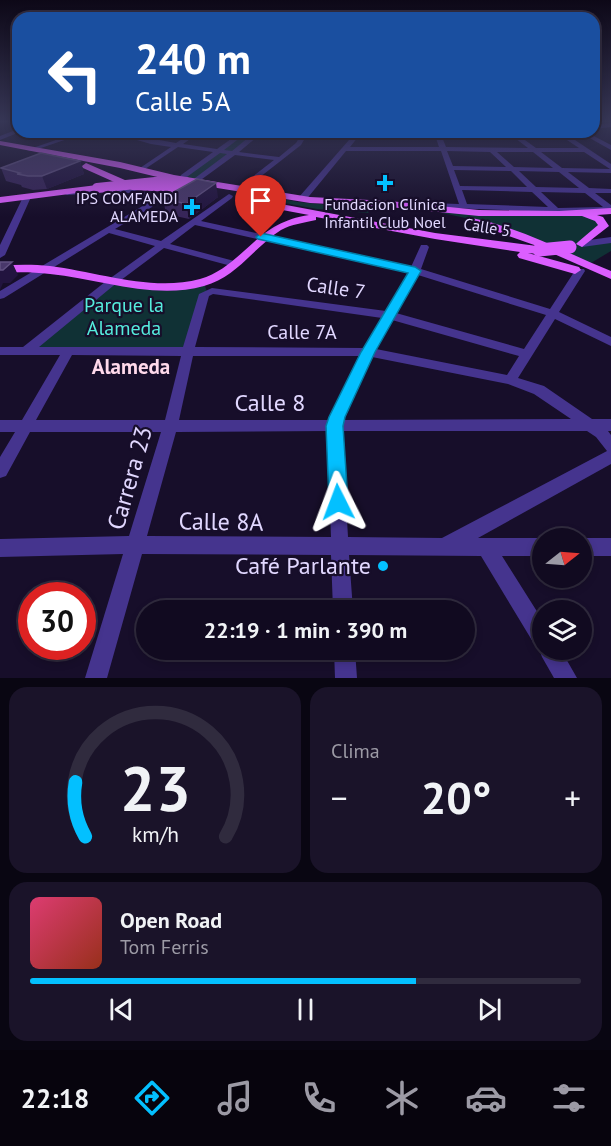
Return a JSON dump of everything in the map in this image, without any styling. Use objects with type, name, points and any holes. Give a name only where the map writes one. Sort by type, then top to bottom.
[{"type":"main road","name":"Calle 5","points":[[10,154],[86,166],[136,188],[198,190],[435,236],[529,249],[576,245],[611,237]]},
{"type":"main road","name":"Calle 5","points":[[52,154],[120,165],[218,186],[302,199],[389,204],[458,212],[555,213],[611,210]]},
{"type":"main road","points":[[66,193],[91,186],[107,175]]},
{"type":"main road","points":[[0,200],[97,188],[191,180]]},
{"type":"main road","points":[[339,201],[458,212],[506,228],[576,262],[611,275]]},
{"type":"main road","points":[[555,213],[587,215],[602,221],[604,228],[576,245]]},
{"type":"main road","points":[[611,216],[608,219],[611,221]]},
{"type":"main road","points":[[206,287],[280,225],[302,219],[321,219],[389,227]]},
{"type":"main road","points":[[435,236],[528,256],[580,271],[611,283]]},
{"type":"main road","name":"Calle 7","points":[[0,269],[43,269],[157,287],[206,287]]},
{"type":"street","points":[[137,169],[163,154]]},
{"type":"street","points":[[191,180],[218,154]]},
{"type":"street","points":[[191,180],[233,154]]},
{"type":"street","points":[[239,154],[280,159]]},
{"type":"street","points":[[241,190],[287,154]]},
{"type":"street","points":[[302,199],[341,154]]},
{"type":"street","points":[[443,154],[457,188],[458,212]]},
{"type":"street","points":[[496,154],[534,189],[555,213]]},
{"type":"street","points":[[539,154],[611,210]]},
{"type":"street","points":[[591,154],[611,169]]},
{"type":"street","points":[[448,168],[611,169]]},
{"type":"street","points":[[457,188],[611,191]]},
{"type":"street","points":[[0,296],[149,205],[152,199],[124,191],[66,193]]},
{"type":"street","points":[[25,352],[114,280],[229,196]]},
{"type":"street","points":[[0,255],[27,197]]},
{"type":"street","points":[[194,222],[415,271],[553,313],[611,342]]},
{"type":"street","points":[[108,230],[236,264]]},
{"type":"street","points":[[343,600],[334,426],[368,352],[415,271],[424,247]]},
{"type":"street","points":[[510,380],[580,271]]},
{"type":"street","name":"Calle 7","points":[[206,287],[389,315],[526,354]]},
{"type":"street","name":"Carrera 23","points":[[96,678],[170,424],[206,287]]},
{"type":"street","name":"Calle 7A","points":[[0,351],[368,352],[510,380],[539,390],[601,433],[611,446]]},
{"type":"street","points":[[0,471],[68,352]]},
{"type":"street","name":"Calle 8","points":[[0,426],[611,424]]},
{"type":"street","name":"Calle 8A","points":[[441,548],[611,456]]},
{"type":"street","name":"Calle 8A","points":[[0,548],[135,545],[532,547]]},
{"type":"street","points":[[486,547],[532,622]]},
{"type":"street","points":[[592,547],[611,547]]},
{"type":"street","points":[[345,660],[346,678]]},
{"type":"street","points":[[555,660],[566,678]]},
{"type":"green space","points":[[215,154],[231,154],[198,180],[184,177]]},
{"type":"green space","points":[[239,191],[298,202],[371,209],[368,213],[317,209],[235,194]]},
{"type":"green space","points":[[455,211],[580,214],[602,221],[584,243],[611,240],[611,251],[586,266],[494,224],[442,213]]},
{"type":"green space","name":"Parque la Alameda","points":[[114,280],[157,287],[204,283],[207,292],[188,351],[25,352]]},
{"type":"building","points":[[39,154],[80,161],[42,176],[17,174],[20,173],[1,168]]},
{"type":"building","points":[[197,179],[216,183],[186,204],[163,198]]},
{"type":"building","points":[[0,262],[12,262],[0,270]]},
{"type":"place","name":"Fundacion Clínica Infantil Club Noel","points":[[385,183]]},
{"type":"place","name":"IPS COMFANDI ALAMEDA","points":[[192,207]]},
{"type":"place","name":"Café Parlante","points":[[383,566]]},
{"type":"district","name":"Alameda","points":[[131,367]]},
{"type":"route","points":[[261,237],[415,271],[368,352],[334,426],[338,502]]}]
